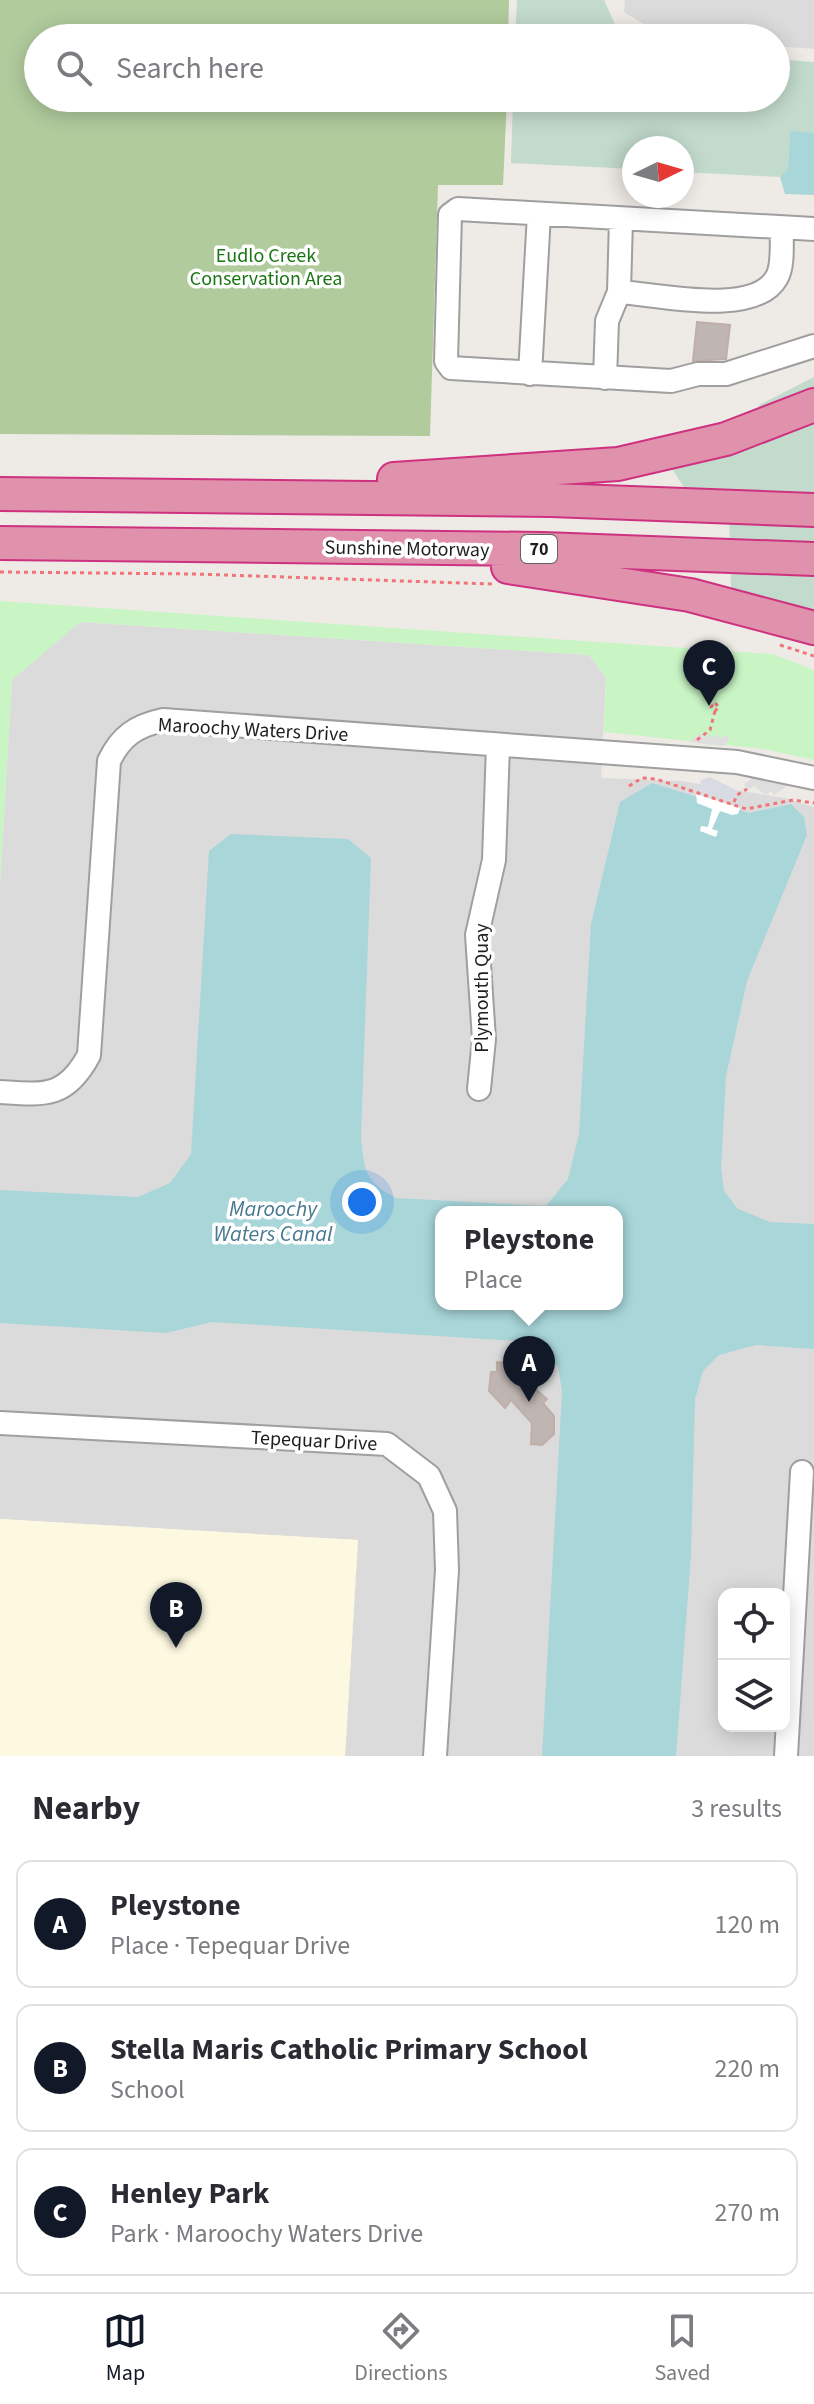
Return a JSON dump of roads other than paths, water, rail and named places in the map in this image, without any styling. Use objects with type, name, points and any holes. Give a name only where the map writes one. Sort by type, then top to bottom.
[{"type":"highway","points":[[294,497],[342,482],[618,464],[726,439],[814,405]]},
{"type":"highway","points":[[0,494],[294,497],[814,510]]},
{"type":"highway","name":"Sunshine Motorway","points":[[0,543],[543,549],[814,559]]},
{"type":"highway","points":[[264,546],[319,559],[458,564],[573,575],[690,595],[814,628]]},
{"type":"street","points":[[814,229],[458,209],[450,215],[446,361],[451,368],[671,381],[698,374],[726,374],[814,346]]},
{"type":"street","points":[[530,374],[539,214]]},
{"type":"street","points":[[605,378],[607,321],[619,292],[621,219]]},
{"type":"street","points":[[619,292],[725,303],[771,286],[779,273],[782,228]]},
{"type":"street","name":"Maroochy Waters Drive","points":[[0,1092],[38,1095],[57,1091],[77,1077],[89,1055],[109,761],[116,746],[130,732],[163,720],[737,762],[814,778]]},
{"type":"street","name":"Plymouth Quay","points":[[479,1089],[484,1039],[477,935],[494,860],[498,745]]},
{"type":"street","name":"Tepequar Drive","points":[[0,1423],[387,1444],[398,1452],[429,1476],[445,1511],[447,1570],[435,1756]]},
{"type":"street","points":[[786,1756],[802,1472]]},
{"type":"street","points":[[791,1657],[814,1658]]},
{"type":"water","points":[[790,131],[814,133],[814,195],[785,194],[780,177],[788,168]]},
{"type":"water","name":"Maroochy Waters Canal","points":[[652,783],[749,813],[791,804],[804,817],[807,835],[747,981],[726,1076],[721,1168],[724,1191],[738,1209],[770,1222],[814,1224],[814,1349],[756,1345],[719,1355],[703,1371],[695,1399],[691,1555],[676,1756],[542,1756],[562,1392],[558,1366],[520,1341],[212,1322],[166,1333],[0,1323],[0,1190],[138,1197],[170,1183],[191,1154],[209,851],[231,834],[348,839],[371,858],[361,1137],[368,1174],[378,1186],[396,1198],[546,1206],[568,1179],[579,1134],[591,924],[620,802]]},
{"type":"place","name":"Henley Park","points":[[709,706]]},
{"type":"place","name":"Pleystone","points":[[529,1402]]},
{"type":"place","name":"Stella Maris Catholic Primary School","points":[[176,1648]]},
{"type":"park label","name":"Eudlo Creek Conservation Area","points":[[266,266]]}]
